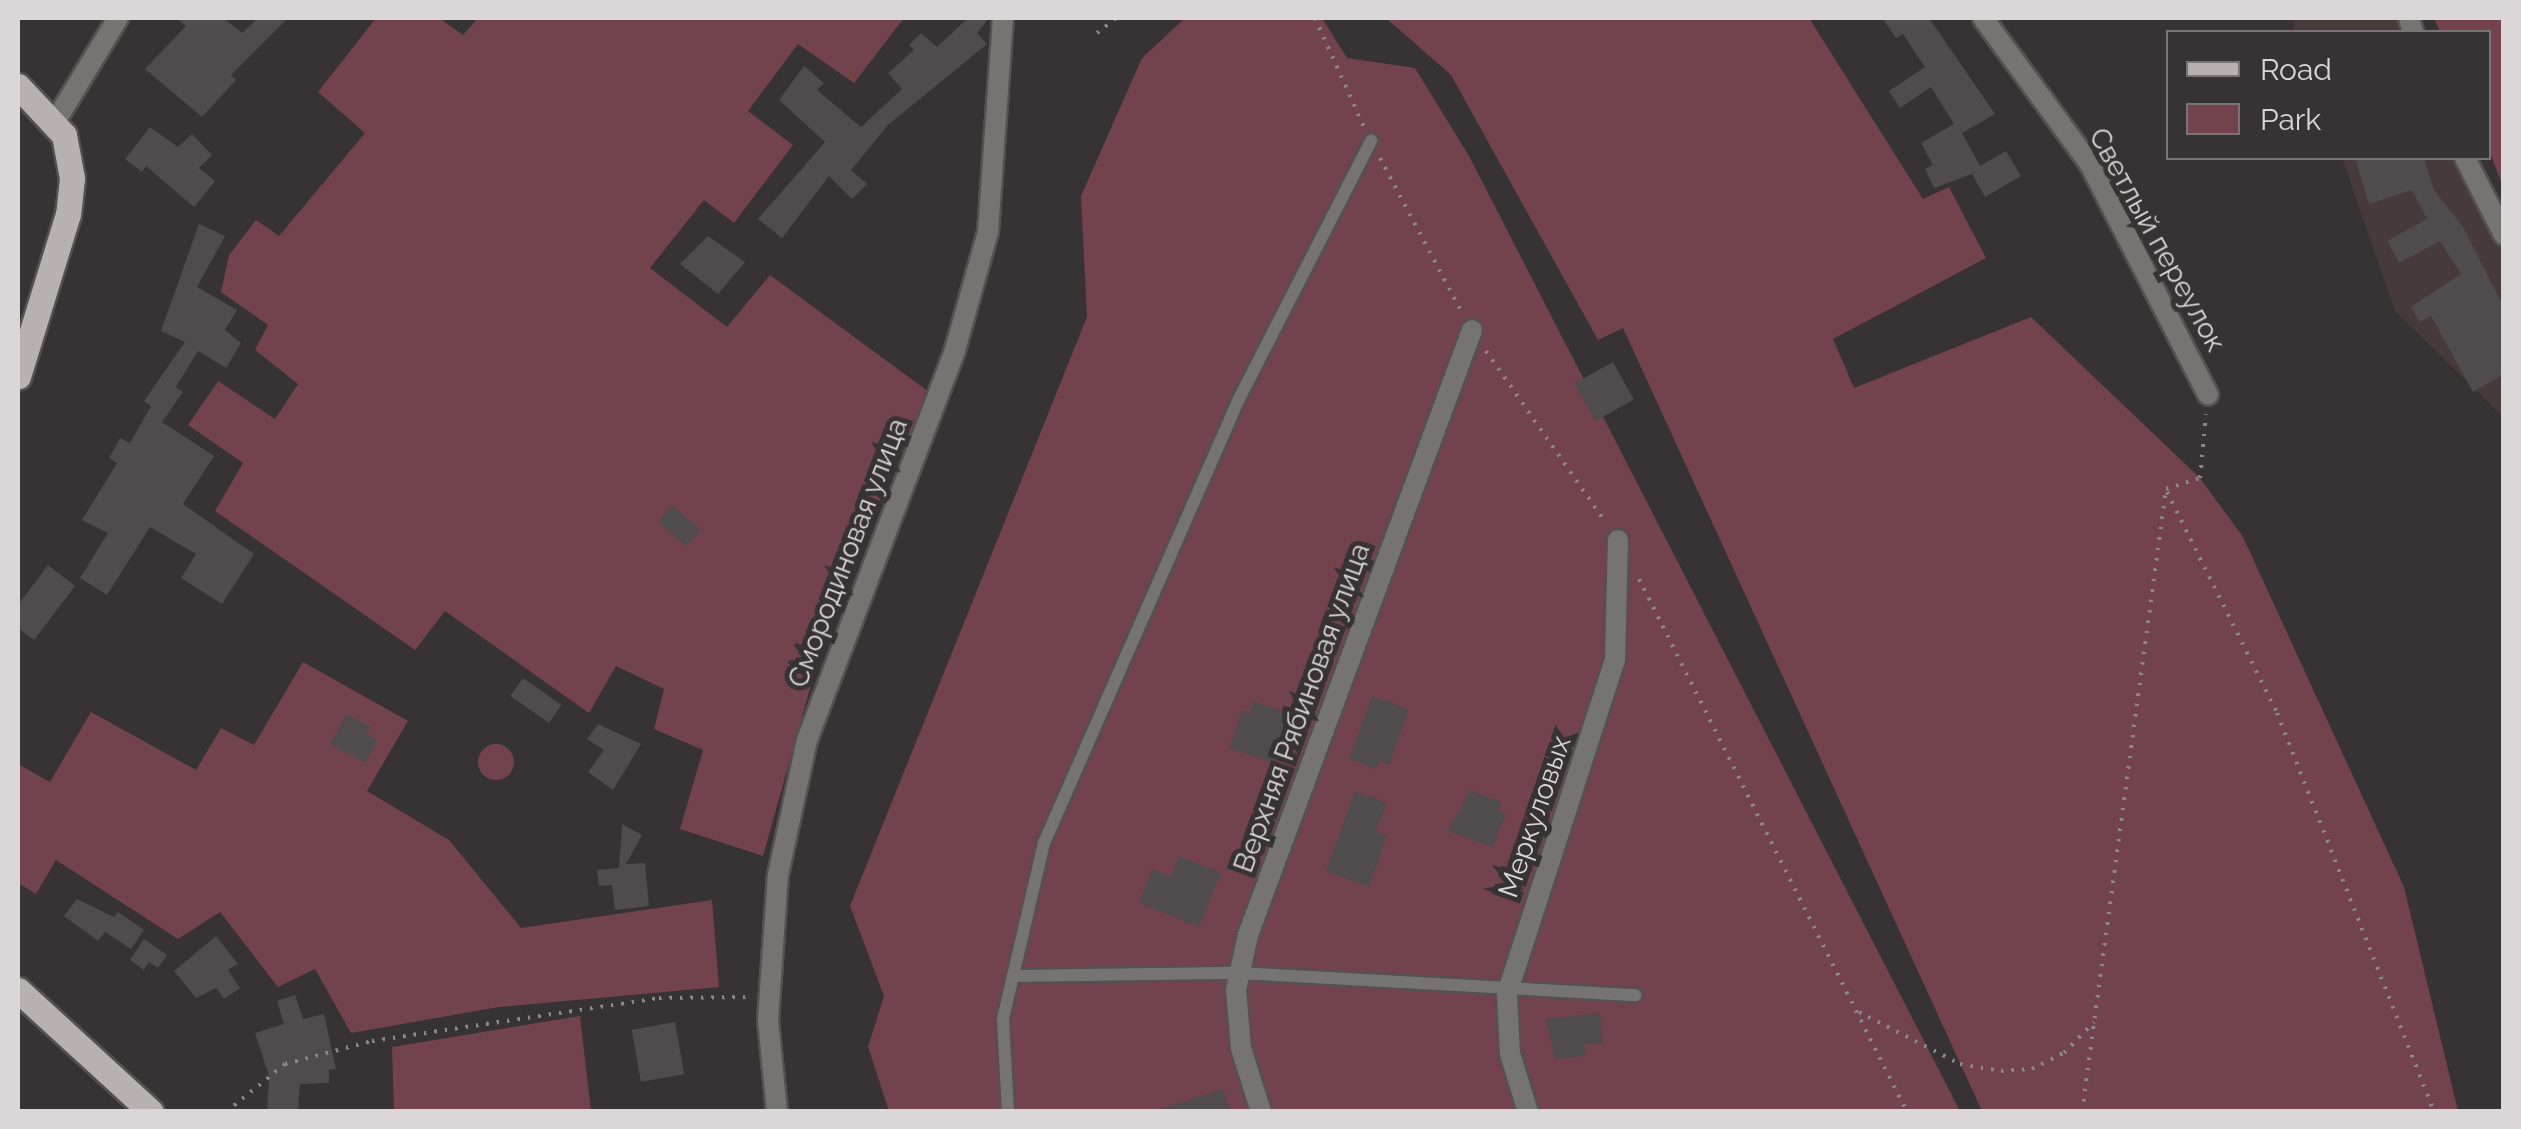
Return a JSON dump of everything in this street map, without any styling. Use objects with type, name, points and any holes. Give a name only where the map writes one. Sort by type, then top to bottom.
[{"type":"main road","points":[[18,86],[55,122],[68,149],[68,214],[18,377]]},
{"type":"main road","points":[[18,990],[151,1112]]},
{"type":"street","points":[[55,122],[118,18]]},
{"type":"street","name":"Смородиновая улица","points":[[777,1112],[770,998],[778,875],[807,740],[955,350],[988,232],[1002,18]]},
{"type":"street","name":"Светлый переулок","points":[[1983,18],[2090,164],[2208,394]]},
{"type":"street","points":[[2465,160],[2504,235]]},
{"type":"street","name":"Верхняя Рябиновая улица","points":[[1261,1112],[1241,1048],[1240,974],[1248,935],[1472,330]]},
{"type":"street","name":"Меркуловых","points":[[1528,1112],[1510,1054],[1509,986],[1615,660],[1618,540]]},
{"type":"lane","points":[[1008,1112],[1002,1019],[1023,916],[1059,808],[1240,397],[1371,141]]},
{"type":"lane","points":[[1013,976],[1240,974],[1635,995]]},
{"type":"path","points":[[1097,34],[1116,18]]},
{"type":"path","points":[[2166,489],[2200,478],[2208,394]]},
{"type":"path","points":[[2082,1112],[2166,489]]},
{"type":"path","points":[[2166,489],[2277,713],[2434,1112]]},
{"type":"path","points":[[226,1112],[286,1064],[372,1041],[659,998],[770,998]]},
{"type":"path","points":[[1858,1012],[1960,1064],[2001,1072],[2032,1069],[2064,1053],[2094,1022]]},
{"type":"shaded area","points":[[2294,18],[2405,18],[2405,30],[2294,30]]},
{"type":"shaded area","points":[[2343,160],[2455,160],[2503,248],[2503,417],[2395,311]]},
{"type":"green space","points":[[376,18],[439,18],[463,35],[478,18],[904,18],[854,83],[798,44],[748,111],[793,145],[734,223],[704,200],[650,268],[727,327],[770,275],[929,392],[834,603],[763,856],[680,829],[703,750],[654,729],[664,689],[616,666],[589,713],[445,611],[415,650],[215,511],[243,463],[188,425],[218,381],[275,419],[298,384],[255,350],[268,325],[221,292],[229,255],[256,220],[279,236],[365,133],[318,92]]},
{"type":"green space","points":[[1185,18],[1322,18],[1347,58],[1415,68],[1469,156],[1960,1111],[889,1111],[868,1047],[884,996],[850,906],[1087,317],[1081,196],[1142,58]]},
{"type":"green space","points":[[1386,18],[1809,18],[1923,199],[1949,187],[1986,258],[1833,339],[1854,388],[2031,317],[2200,478],[2243,537],[2404,887],[2458,1111],[1982,1111],[1623,328],[1598,340],[1451,75]]},
{"type":"green space","points":[[2434,18],[2503,18],[2503,187],[2491,155],[2491,30],[2439,30]]},
{"type":"green space","points":[[303,662],[408,721],[367,791],[449,840],[521,928],[712,900],[719,987],[499,1007],[351,1033],[315,969],[278,987],[220,912],[178,939],[56,860],[36,894],[18,883],[18,764],[50,782],[91,712],[196,770],[221,728],[254,745]]},
{"type":"green space","points":[[496,744],[509,749],[514,762],[509,775],[496,780],[483,775],[478,762],[483,749]]},
{"type":"green space","points":[[580,1016],[591,1111],[394,1111],[392,1047]]},
{"type":"building","points":[[176,18],[224,18],[242,33],[258,18],[288,18],[231,75],[236,80],[202,117],[145,69],[186,26]]},
{"type":"building","points":[[968,18],[989,18],[977,33],[987,44],[888,125],[851,170],[867,184],[852,199],[829,176],[782,238],[758,219],[825,142],[779,100],[804,66],[824,83],[817,90],[861,127],[902,89],[888,73],[914,50],[909,45],[921,33],[937,47]]},
{"type":"building","points":[[1882,18],[1929,18],[1995,114],[1962,133],[1980,166],[2006,151],[2021,176],[1985,197],[1972,174],[1934,188],[1925,169],[1933,165],[1921,143],[1954,124],[1931,87],[1900,108],[1889,91],[1925,67],[1903,34],[1896,38]]},
{"type":"building","points":[[150,127],[178,147],[192,134],[212,155],[199,168],[215,181],[194,207],[146,166],[142,172],[125,159]]},
{"type":"building","points":[[2356,160],[2425,160],[2434,190],[2463,227],[2504,308],[2504,374],[2473,392],[2431,316],[2420,322],[2411,307],[2461,274],[2440,241],[2399,263],[2387,241],[2427,219],[2412,190],[2369,204]]},
{"type":"building","points":[[199,224],[225,236],[197,287],[237,310],[225,330],[241,343],[226,368],[198,351],[176,387],[183,392],[162,422],[214,456],[183,504],[254,554],[222,604],[181,578],[196,554],[150,527],[107,595],[80,578],[108,533],[82,520],[117,463],[109,458],[120,438],[130,443],[151,406],[144,401],[185,342],[161,331]]},
{"type":"building","points":[[708,236],[745,262],[718,294],[680,264]]},
{"type":"building","points":[[1613,362],[1634,400],[1595,421],[1575,383]]},
{"type":"building","points":[[672,505],[701,530],[686,547],[658,522]]},
{"type":"building","points":[[48,565],[75,586],[34,640],[18,628],[18,605]]},
{"type":"building","points":[[523,678],[562,705],[549,723],[510,696]]},
{"type":"building","points":[[1372,696],[1409,709],[1389,765],[1379,761],[1376,769],[1349,759]]},
{"type":"building","points":[[1253,701],[1288,713],[1274,763],[1229,748],[1242,710],[1250,713]]},
{"type":"building","points":[[346,714],[371,727],[367,735],[377,740],[366,763],[330,745]]},
{"type":"building","points":[[598,724],[641,744],[613,790],[588,772],[604,750],[587,739]]},
{"type":"building","points":[[1470,790],[1502,802],[1499,811],[1506,814],[1493,847],[1448,831]]},
{"type":"building","points":[[1355,791],[1387,803],[1376,832],[1387,836],[1369,887],[1326,871]]},
{"type":"building","points":[[622,824],[642,835],[626,864],[645,863],[649,906],[615,910],[612,885],[599,886],[597,870],[619,868]]},
{"type":"building","points":[[1179,856],[1221,873],[1199,927],[1139,903],[1152,869],[1171,877]]},
{"type":"building","points":[[77,899],[114,917],[118,912],[144,930],[131,949],[105,932],[98,941],[64,916]]},
{"type":"building","points":[[216,936],[238,964],[228,970],[240,988],[224,999],[216,988],[196,998],[174,971]]},
{"type":"building","points":[[144,939],[167,955],[158,968],[149,962],[144,970],[130,960]]},
{"type":"building","points":[[295,995],[303,1019],[324,1014],[336,1069],[329,1070],[329,1083],[300,1084],[298,1112],[267,1112],[269,1076],[255,1033],[284,1024],[277,1001]]},
{"type":"building","points":[[1600,1013],[1603,1043],[1585,1045],[1586,1056],[1555,1059],[1545,1019]]},
{"type":"building","points":[[675,1022],[684,1074],[641,1082],[632,1030]]},
{"type":"building","points":[[1223,1089],[1230,1112],[1163,1112],[1163,1108]]}]
